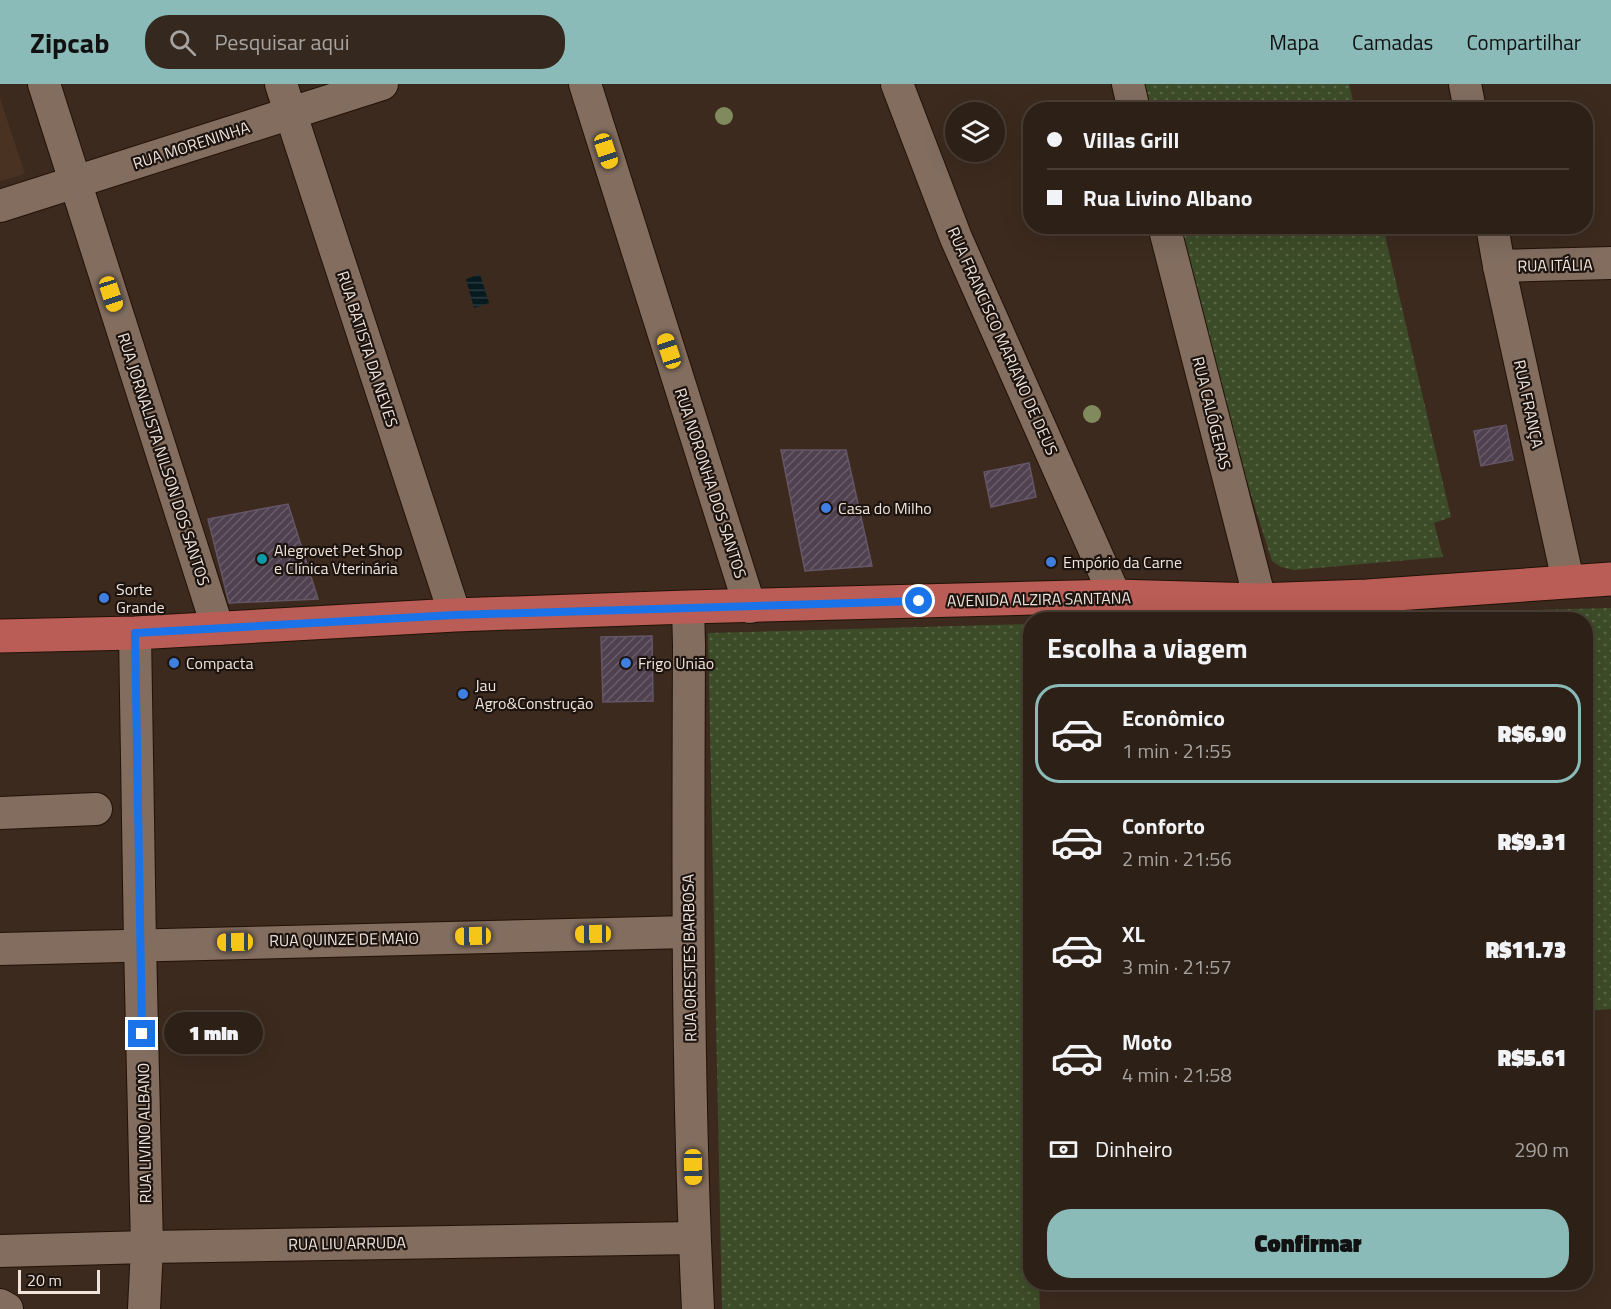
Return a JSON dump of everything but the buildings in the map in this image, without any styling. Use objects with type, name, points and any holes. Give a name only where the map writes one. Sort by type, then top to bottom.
[{"type":"main road","name":"AVENIDA ALZIRA SANTANA","points":[[0,636],[135,633],[455,615],[688,608],[1115,596],[1260,600],[1367,596],[1611,579]]},
{"type":"street","name":"RUA JORNALISTA NILSON DOS SANTOS","points":[[44,84],[218,629]]},
{"type":"street","name":"RUA MORENINHA","points":[[0,206],[75,182],[285,99],[382,84]]},
{"type":"street","name":"RUA NORONHA DOS SANTOS","points":[[585,84],[750,607]]},
{"type":"street","name":"RUA FRANCISCO MARIANO DE DEUS","points":[[897,84],[956,238],[1115,596]]},
{"type":"street","points":[[1128,84],[1132,102]]},
{"type":"street","points":[[1465,84],[1468,102]]},
{"type":"street","name":"RUA BATISTA DA NEVES","points":[[285,99],[455,615]]},
{"type":"street","name":"RUA CALÓGERAS","points":[[1166,234],[1260,600]]},
{"type":"street","name":"RUA FRANÇA","points":[[1493,234],[1568,581]]},
{"type":"street","name":"RUA ITÁLIA","points":[[1499,266],[1611,263]]},
{"type":"street","name":"RUA ORESTES BARBOSA","points":[[688,608],[688,932],[694,1238],[698,1309]]},
{"type":"street","name":"RUA LIVINO ALBANO","points":[[135,633],[147,1247],[144,1309]]},
{"type":"street","points":[[0,813],[96,809]]},
{"type":"street","name":"RUA QUINZE DE MAIO","points":[[0,949],[688,932]]},
{"type":"street","name":"RUA LIU ARRUDA","points":[[0,1251],[694,1238]]},
{"type":"street","points":[[0,1305],[7,1309]]},
{"type":"shaded area","points":[[0,98],[25,174],[0,181]]},
{"type":"green space","points":[[1144,84],[1349,84],[1353,102],[1148,102]]},
{"type":"green space","points":[[1182,234],[1385,234],[1451,517],[1434,523],[1443,557],[1294,570],[1281,567],[1272,561],[1240,460]]},
{"type":"green space","points":[[1611,608],[1611,1009],[1593,1010],[1593,612],[1455,612]]},
{"type":"green space","points":[[1023,624],[1023,1290],[1039,1290],[1040,1309],[722,1309],[708,633]]},
{"type":"water","points":[[480,274],[489,303],[474,308],[466,279]]},
{"type":"place","name":"Casa do Milho","points":[[826,508]]},
{"type":"place","name":"Alegrovet Pet Shop e Clínica Vterinária","points":[[262,559]]},
{"type":"place","name":"Empório da Carne","points":[[1051,562]]},
{"type":"place","name":"Sorte Grande","points":[[104,598]]},
{"type":"place","name":"Compacta","points":[[174,663]]},
{"type":"place","name":"Frigo União","points":[[626,663]]},
{"type":"place","name":"Jau Agro&Construção","points":[[463,694]]},
{"type":"route","points":[[142,1034],[135,633],[455,615],[919,601]]}]
